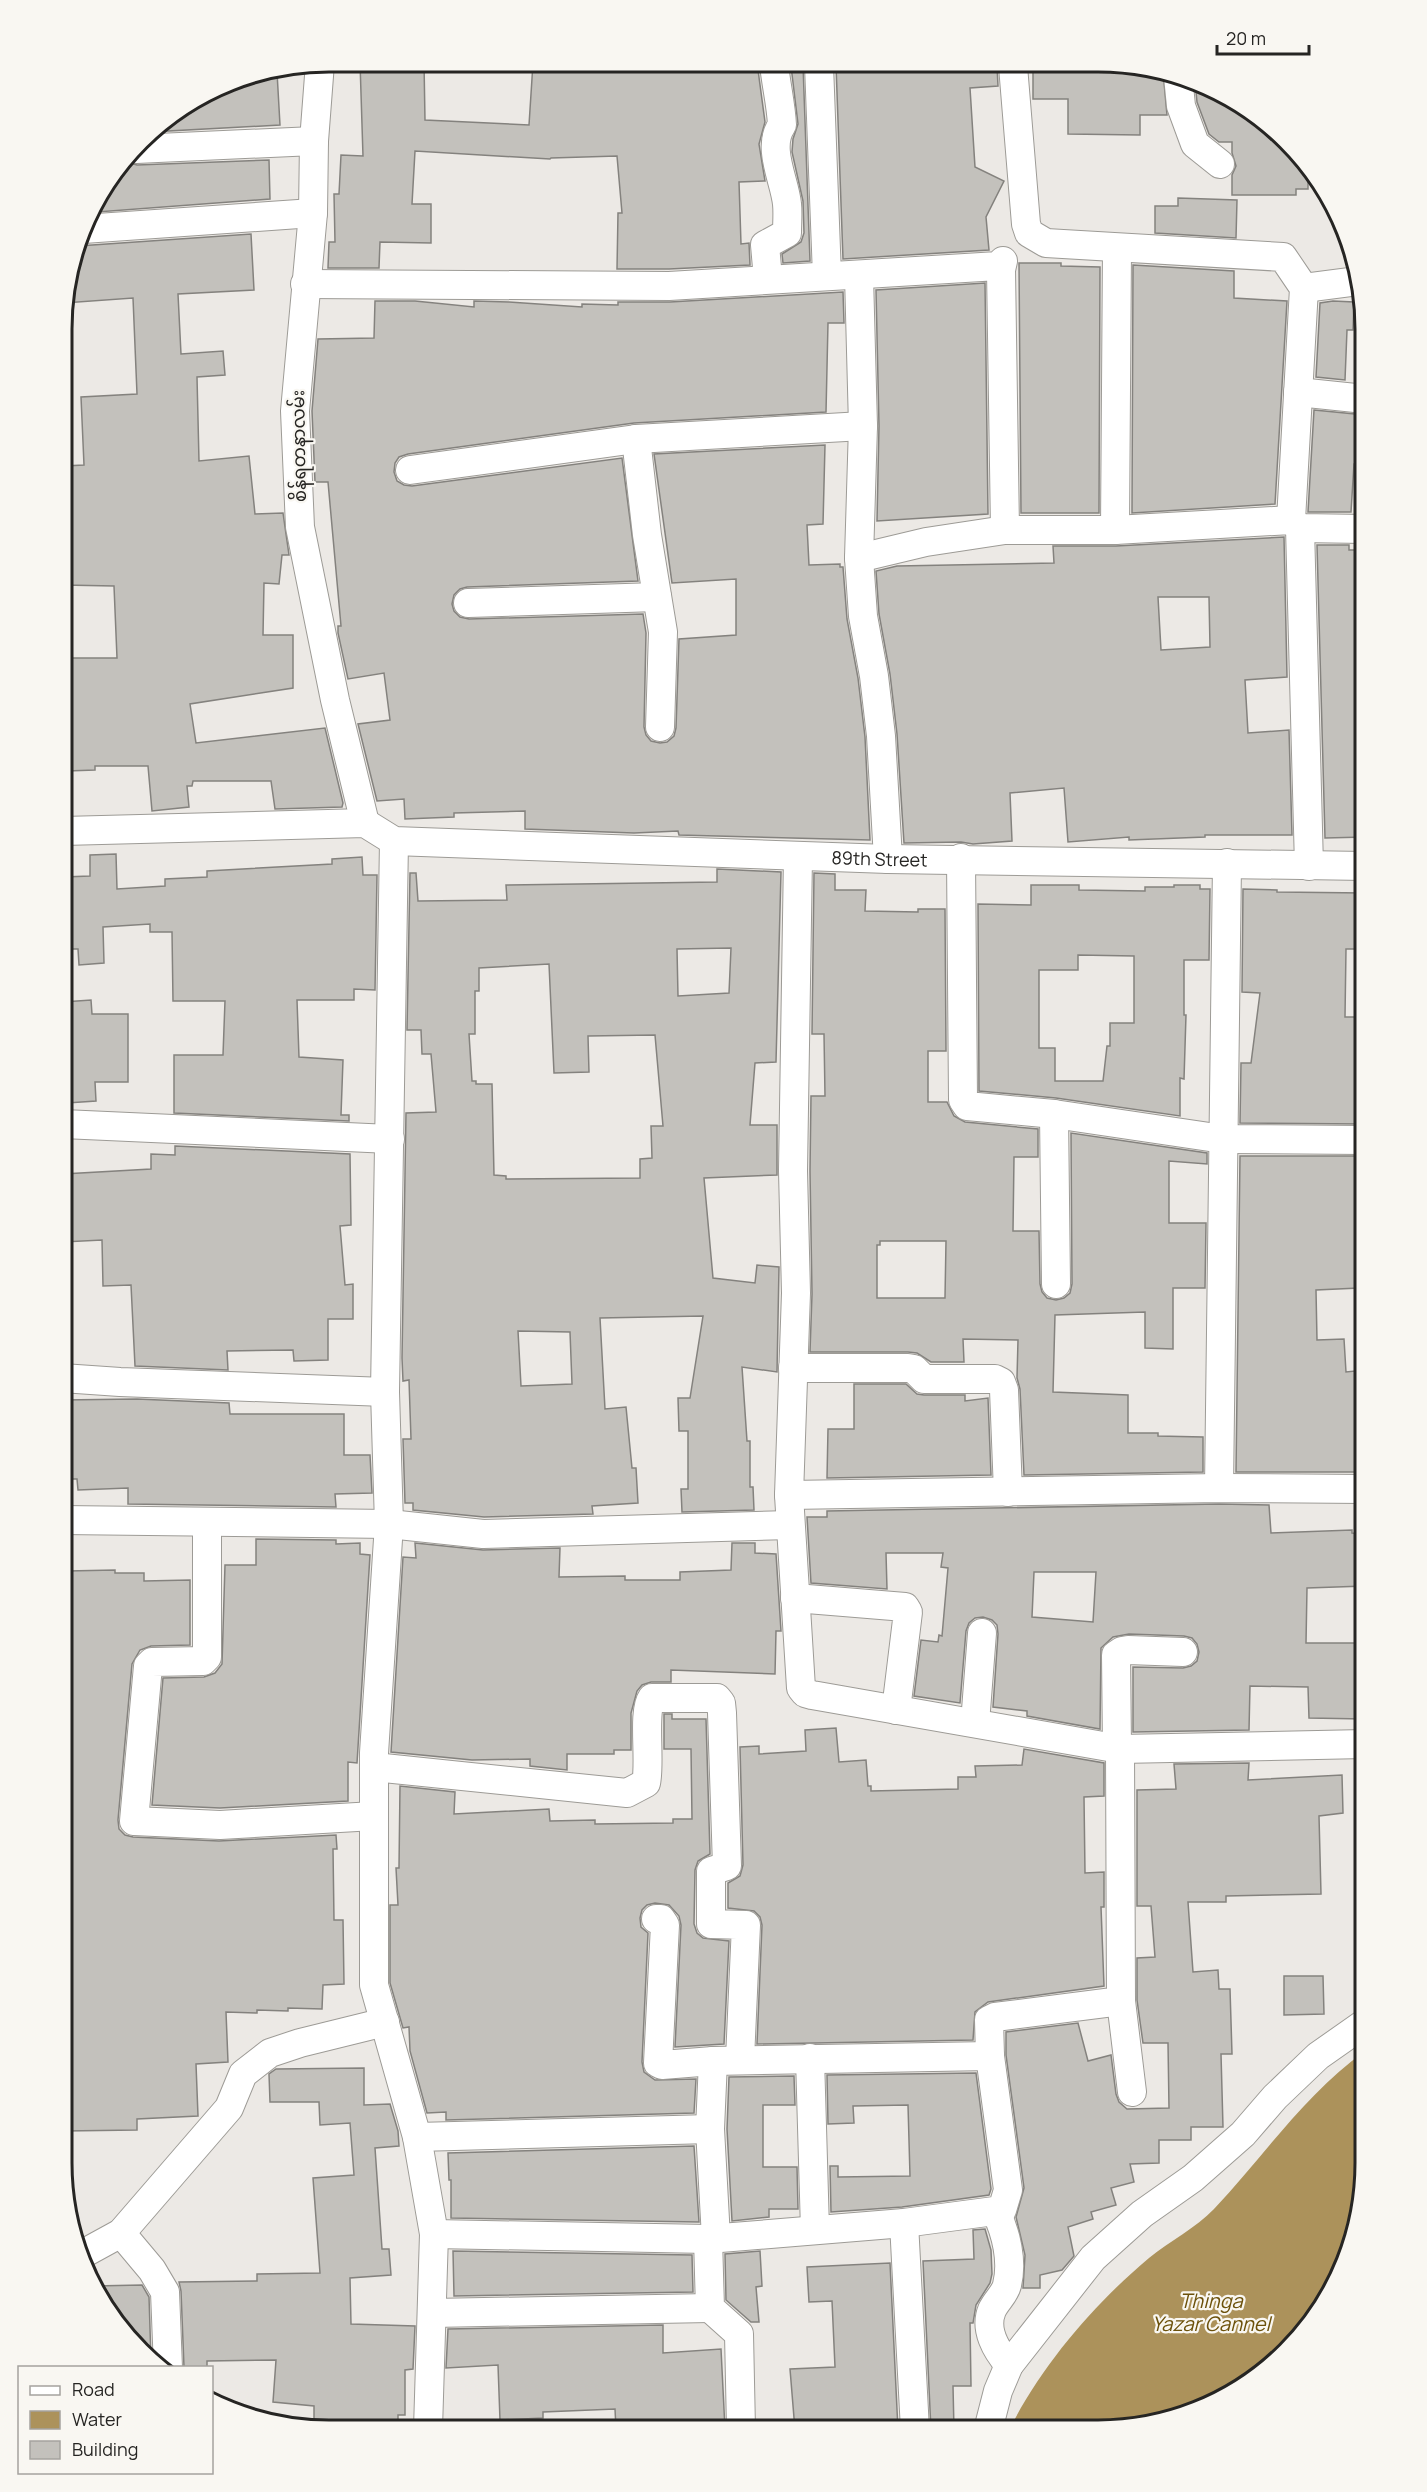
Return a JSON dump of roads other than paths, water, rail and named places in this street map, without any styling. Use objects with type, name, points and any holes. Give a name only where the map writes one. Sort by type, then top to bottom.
[{"type":"street","points":[[768,279],[765,245],[787,233],[787,202],[777,154],[777,132],[782,125],[780,93],[776,85],[775,72]]},
{"type":"street","points":[[819,72],[827,276]]},
{"type":"street","points":[[1013,72],[1026,224],[1029,233],[1046,243],[1282,257],[1304,288],[1298,392],[1295,524],[1309,866]]},
{"type":"street","name":"စိန်ရတနာလမ်း","points":[[319,73],[314,141],[313,213],[295,411],[300,526],[335,700],[365,823]]},
{"type":"street","points":[[1179,85],[1181,105],[1195,144],[1220,164]]},
{"type":"street","points":[[146,149],[314,141]]},
{"type":"street","points":[[92,229],[313,213]]},
{"type":"street","points":[[305,284],[669,286],[859,276],[998,266],[1039,240]]},
{"type":"street","points":[[1115,530],[1117,248]]},
{"type":"street","points":[[1003,261],[1001,270],[1005,530]]},
{"type":"street","points":[[859,276],[863,426],[859,558],[863,616],[874,676],[881,736],[888,859]]},
{"type":"street","points":[[1304,288],[1351,282]]},
{"type":"street","points":[[1298,392],[1355,398]]},
{"type":"street","points":[[410,470],[636,439],[863,426]]},
{"type":"street","points":[[636,439],[663,633],[660,727]]},
{"type":"street","points":[[859,558],[926,542],[1005,530],[1115,530],[1295,524],[1355,528]]},
{"type":"street","points":[[468,603],[657,597]]},
{"type":"street","points":[[72,831],[365,823],[394,841],[385,1392],[389,1524],[374,1767],[374,1985],[417,2137],[434,2234],[428,2420]]},
{"type":"street","name":"89th Street","points":[[394,841],[888,859],[961,858],[1355,866]]},
{"type":"street","points":[[798,856],[793,1171],[796,1293],[789,1495],[800,1681],[805,1693],[1118,1749],[1355,1744]]},
{"type":"street","points":[[961,858],[965,1104],[971,1107],[1054,1114],[1223,1139],[1355,1140]]},
{"type":"street","points":[[1219,1488],[1227,863]]},
{"type":"street","points":[[1054,1114],[1056,1284]]},
{"type":"street","points":[[72,1124],[390,1139]]},
{"type":"street","points":[[793,1368],[908,1368],[914,1369],[924,1379],[995,1379],[1001,1382],[1004,1390],[1008,1492]]},
{"type":"street","points":[[72,1379],[385,1392]]},
{"type":"street","points":[[789,1495],[1219,1488],[1355,1489]]},
{"type":"street","points":[[72,1520],[389,1524],[483,1534],[790,1525]]},
{"type":"street","points":[[207,1522],[207,1657],[203,1661],[152,1662],[148,1666],[134,1821],[220,1825],[374,1816]]},
{"type":"street","points":[[795,1598],[905,1607],[908,1612],[896,1710]]},
{"type":"street","points":[[975,1723],[982,1633]]},
{"type":"street","points":[[1132,2092],[1121,2001],[1116,1655],[1128,1650],[1183,1652]]},
{"type":"street","points":[[374,1767],[627,1793],[646,1783],[649,1773],[648,1703],[652,1698],[717,1698],[721,1703],[727,1866],[711,1871],[711,1923],[712,1925],[746,1925],[727,2060],[710,2128],[712,2238],[710,2308]]},
{"type":"street","points":[[656,1919],[661,1919],[665,1925],[658,2063],[662,2065],[727,2060],[990,2056]]},
{"type":"street","points":[[434,2234],[712,2238],[904,2223],[1002,2210],[1008,2190],[990,2056],[988,2024],[991,2018],[1121,2001]]},
{"type":"street","points":[[88,2251],[121,2233],[229,2108],[243,2074],[270,2053],[300,2043],[385,2022]]},
{"type":"street","points":[[991,2420],[998,2391],[1009,2365],[1093,2258],[1142,2214],[1193,2178],[1243,2134],[1275,2097],[1318,2056],[1355,2030]]},
{"type":"street","points":[[810,2058],[815,2230]]},
{"type":"street","points":[[417,2137],[710,2128]]},
{"type":"street","points":[[996,2211],[1004,2230],[1008,2253],[1007,2285],[992,2309],[989,2321],[995,2349],[1009,2365]]},
{"type":"street","points":[[904,2223],[914,2420]]},
{"type":"street","points":[[121,2233],[152,2270],[165,2292],[168,2363]]},
{"type":"street","points":[[432,2313],[710,2308],[739,2334],[741,2420]]},
{"type":"water","name":"Thinga Yazar Cannel","points":[[1355,2059],[1355,2163],[1350,2213],[1329,2277],[1302,2320],[1280,2345],[1255,2367],[1227,2386],[1212,2394],[1165,2411],[1132,2418],[1014,2420],[1053,2359],[1089,2316],[1149,2258],[1207,2216],[1304,2106]]}]
